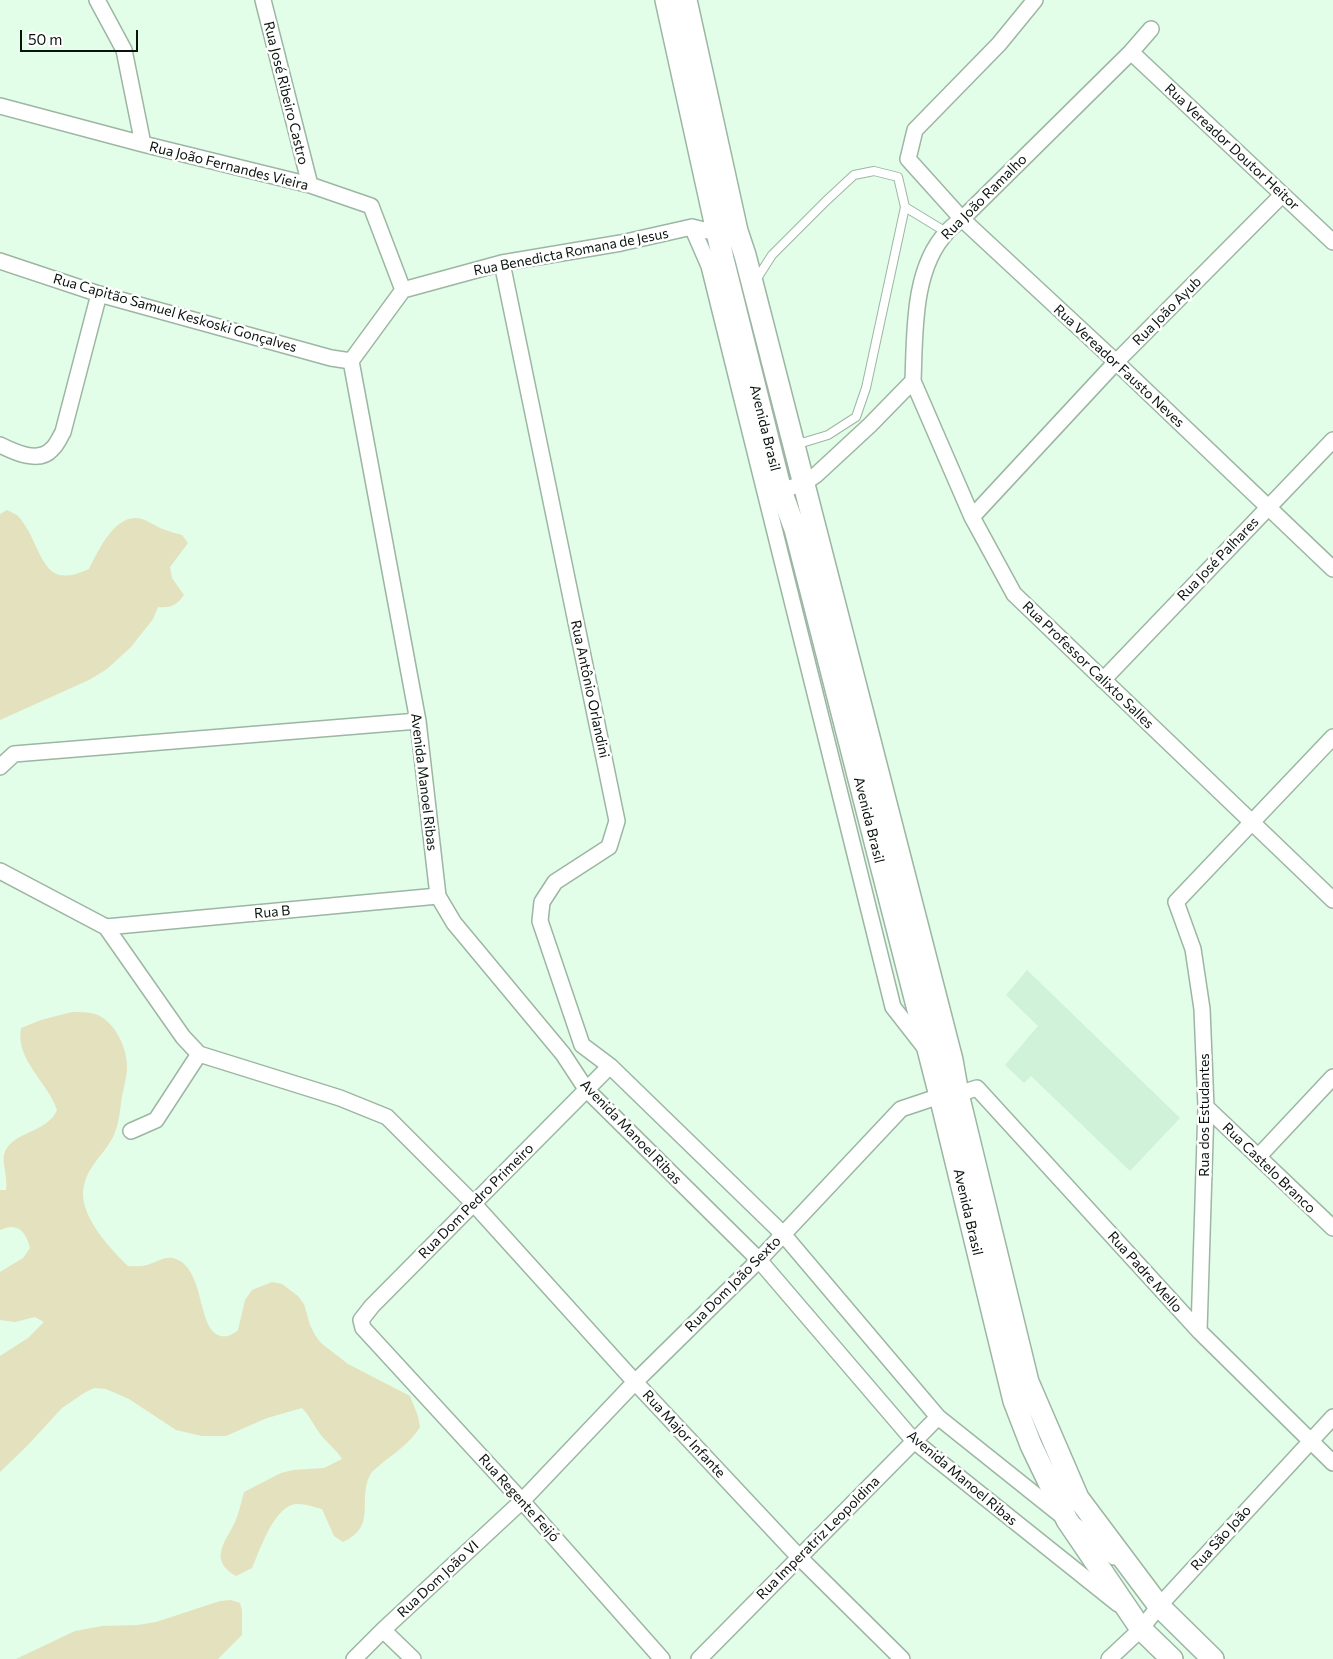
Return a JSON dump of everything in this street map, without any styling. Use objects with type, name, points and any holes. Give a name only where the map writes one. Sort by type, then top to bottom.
[{"type":"main road","name":"Avenida Brasil","points":[[666,0],[716,233],[729,259],[793,442],[816,528],[952,1060],[1028,1382],[1078,1498],[1140,1580]]},
{"type":"main road","name":"Avenida Brasil","points":[[686,0],[737,231],[729,259],[774,496],[795,529],[928,1051],[959,1092],[1014,1401],[1031,1445],[1067,1520],[1137,1622]]},
{"type":"main road","points":[[795,529],[816,528]]},
{"type":"main road","points":[[1140,1580],[1159,1606],[1213,1659]]},
{"type":"main road","name":"Avenida Manoel Ribas","points":[[1137,1622],[1172,1659]]},
{"type":"street","points":[[97,0],[124,50],[143,144]]},
{"type":"street","name":"Rua José Ribeiro Castro","points":[[262,0],[310,185]]},
{"type":"street","name":"Rua Vereador Fausto Neves","points":[[1035,0],[1000,44],[915,130],[908,159],[962,219],[1116,362],[1333,569]]},
{"type":"street","name":"Rua João Ramalho","points":[[913,381],[917,297],[930,258],[946,232],[962,219],[1131,52],[1151,29]]},
{"type":"street","name":"Rua Vereador Doutor Heitor","points":[[1131,52],[1333,242]]},
{"type":"street","name":"Rua João Fernandes Vieira","points":[[0,106],[143,144],[310,185],[371,206],[403,290]]},
{"type":"street","name":"Rua João Ayub","points":[[972,517],[1116,362],[1282,194]]},
{"type":"street","points":[[692,227],[729,259]]},
{"type":"street","name":"Rua Benedicta Romana de Jesus","points":[[403,290],[502,263],[621,243],[692,227],[716,233],[737,231]]},
{"type":"street","name":"Rua Capitão Samuel Keskoski Gonçalves","points":[[0,261],[99,294],[331,358],[351,361]]},
{"type":"street","name":"Rua Antônio Orlandini","points":[[502,263],[617,821],[609,847],[555,882],[542,902],[540,921],[582,1045]]},
{"type":"street","points":[[351,361],[403,290]]},
{"type":"street","points":[[0,445],[13,452],[33,456],[45,455],[52,449],[63,432],[99,294]]},
{"type":"street","name":"Avenida Manoel Ribas","points":[[351,361],[418,721],[438,896],[454,923],[563,1054],[586,1089],[759,1260],[914,1441],[1137,1622]]},
{"type":"street","points":[[913,381],[870,426],[804,483],[774,496],[893,1007],[928,1051],[952,1060]]},
{"type":"street","name":"Rua Professor Calixto Salles","points":[[913,381],[972,517],[1014,594],[1333,900]]},
{"type":"street","name":"Rua José Palhares","points":[[1103,680],[1333,440]]},
{"type":"street","points":[[0,766],[14,754],[418,721]]},
{"type":"street","points":[[1252,822],[1333,737]]},
{"type":"street","name":"Rua dos Estudantes","points":[[1199,1331],[1206,1108],[1202,1009],[1193,949],[1176,902],[1252,822]]},
{"type":"street","points":[[0,871],[106,927],[183,1037],[199,1054],[156,1120],[131,1131]]},
{"type":"street","name":"Rua B","points":[[106,927],[438,896]]},
{"type":"street","points":[[563,1054],[582,1045],[610,1066],[783,1234],[938,1417],[1067,1520],[1088,1534],[1140,1580]]},
{"type":"street","name":"Rua Major Infante","points":[[199,1054],[340,1098],[387,1117],[474,1204],[635,1382],[800,1557],[902,1659]]},
{"type":"street","name":"Rua Dom Pedro Primeiro","points":[[373,1339],[363,1328],[361,1320],[372,1306],[610,1066]]},
{"type":"street","points":[[1258,1157],[1333,1076]]},
{"type":"street","name":"Rua Dom João Sexto","points":[[522,1501],[635,1382],[759,1260],[901,1109],[959,1092]]},
{"type":"street","name":"Rua Padre Mello","points":[[959,1092],[1333,1463]]},
{"type":"street","name":"Rua Castelo Branco","points":[[1206,1108],[1333,1228]]},
{"type":"street","name":"Rua Regente Feijó","points":[[373,1339],[522,1501],[662,1659]]},
{"type":"street","name":"Rua Imperatriz Leopoldina","points":[[699,1659],[938,1417]]},
{"type":"street","name":"Rua São João","points":[[1109,1659],[1137,1622],[1159,1606],[1333,1417]]},
{"type":"street","name":"Rua Dom João VI","points":[[354,1659],[522,1501]]},
{"type":"street","points":[[383,1630],[413,1659]]},
{"type":"lane","points":[[729,259],[755,282],[772,255],[854,175],[874,171],[898,177],[906,207],[866,388],[856,417],[828,434],[805,442],[793,442]]},
{"type":"lane","points":[[906,207],[946,232]]},
{"type":"shaded area","points":[[7,510],[18,516],[29,532],[39,554],[50,569],[56,574],[65,576],[89,569],[109,534],[124,521],[133,518],[142,519],[182,535],[188,543],[170,567],[172,578],[184,595],[172,606],[158,607],[153,619],[131,647],[107,669],[89,680],[0,720],[0,514]]},
{"type":"shaded area","points":[[1027,970],[1180,1118],[1130,1171],[1031,1076],[1024,1083],[1005,1065],[1038,1026],[1006,995]]},
{"type":"shaded area","points":[[72,1012],[86,1012],[102,1017],[118,1035],[125,1051],[127,1066],[117,1128],[109,1144],[90,1169],[84,1184],[83,1193],[87,1213],[92,1223],[114,1251],[128,1266],[145,1266],[162,1259],[172,1258],[186,1266],[193,1277],[210,1328],[218,1335],[228,1336],[238,1330],[245,1300],[252,1290],[272,1282],[282,1284],[298,1296],[304,1304],[310,1325],[321,1343],[348,1364],[410,1396],[420,1427],[407,1442],[371,1474],[365,1494],[363,1521],[354,1536],[343,1542],[334,1536],[322,1509],[298,1504],[282,1511],[275,1519],[252,1568],[236,1576],[223,1564],[221,1551],[236,1519],[244,1492],[281,1473],[293,1470],[324,1468],[342,1459],[321,1435],[302,1408],[267,1418],[226,1436],[202,1436],[176,1430],[129,1399],[106,1389],[94,1388],[62,1408],[0,1472],[0,1356],[28,1338],[44,1322],[35,1317],[15,1322],[0,1320],[0,1272],[23,1258],[30,1248],[26,1237],[20,1230],[11,1227],[0,1230],[0,1190],[6,1190],[4,1155],[13,1141],[45,1124],[57,1110],[47,1090],[27,1061],[20,1040],[21,1028],[41,1020]]},
{"type":"shaded area","points":[[231,1600],[240,1603],[242,1610],[242,1635],[218,1659],[16,1659],[75,1631],[102,1626],[138,1625],[156,1622],[220,1601]]}]
